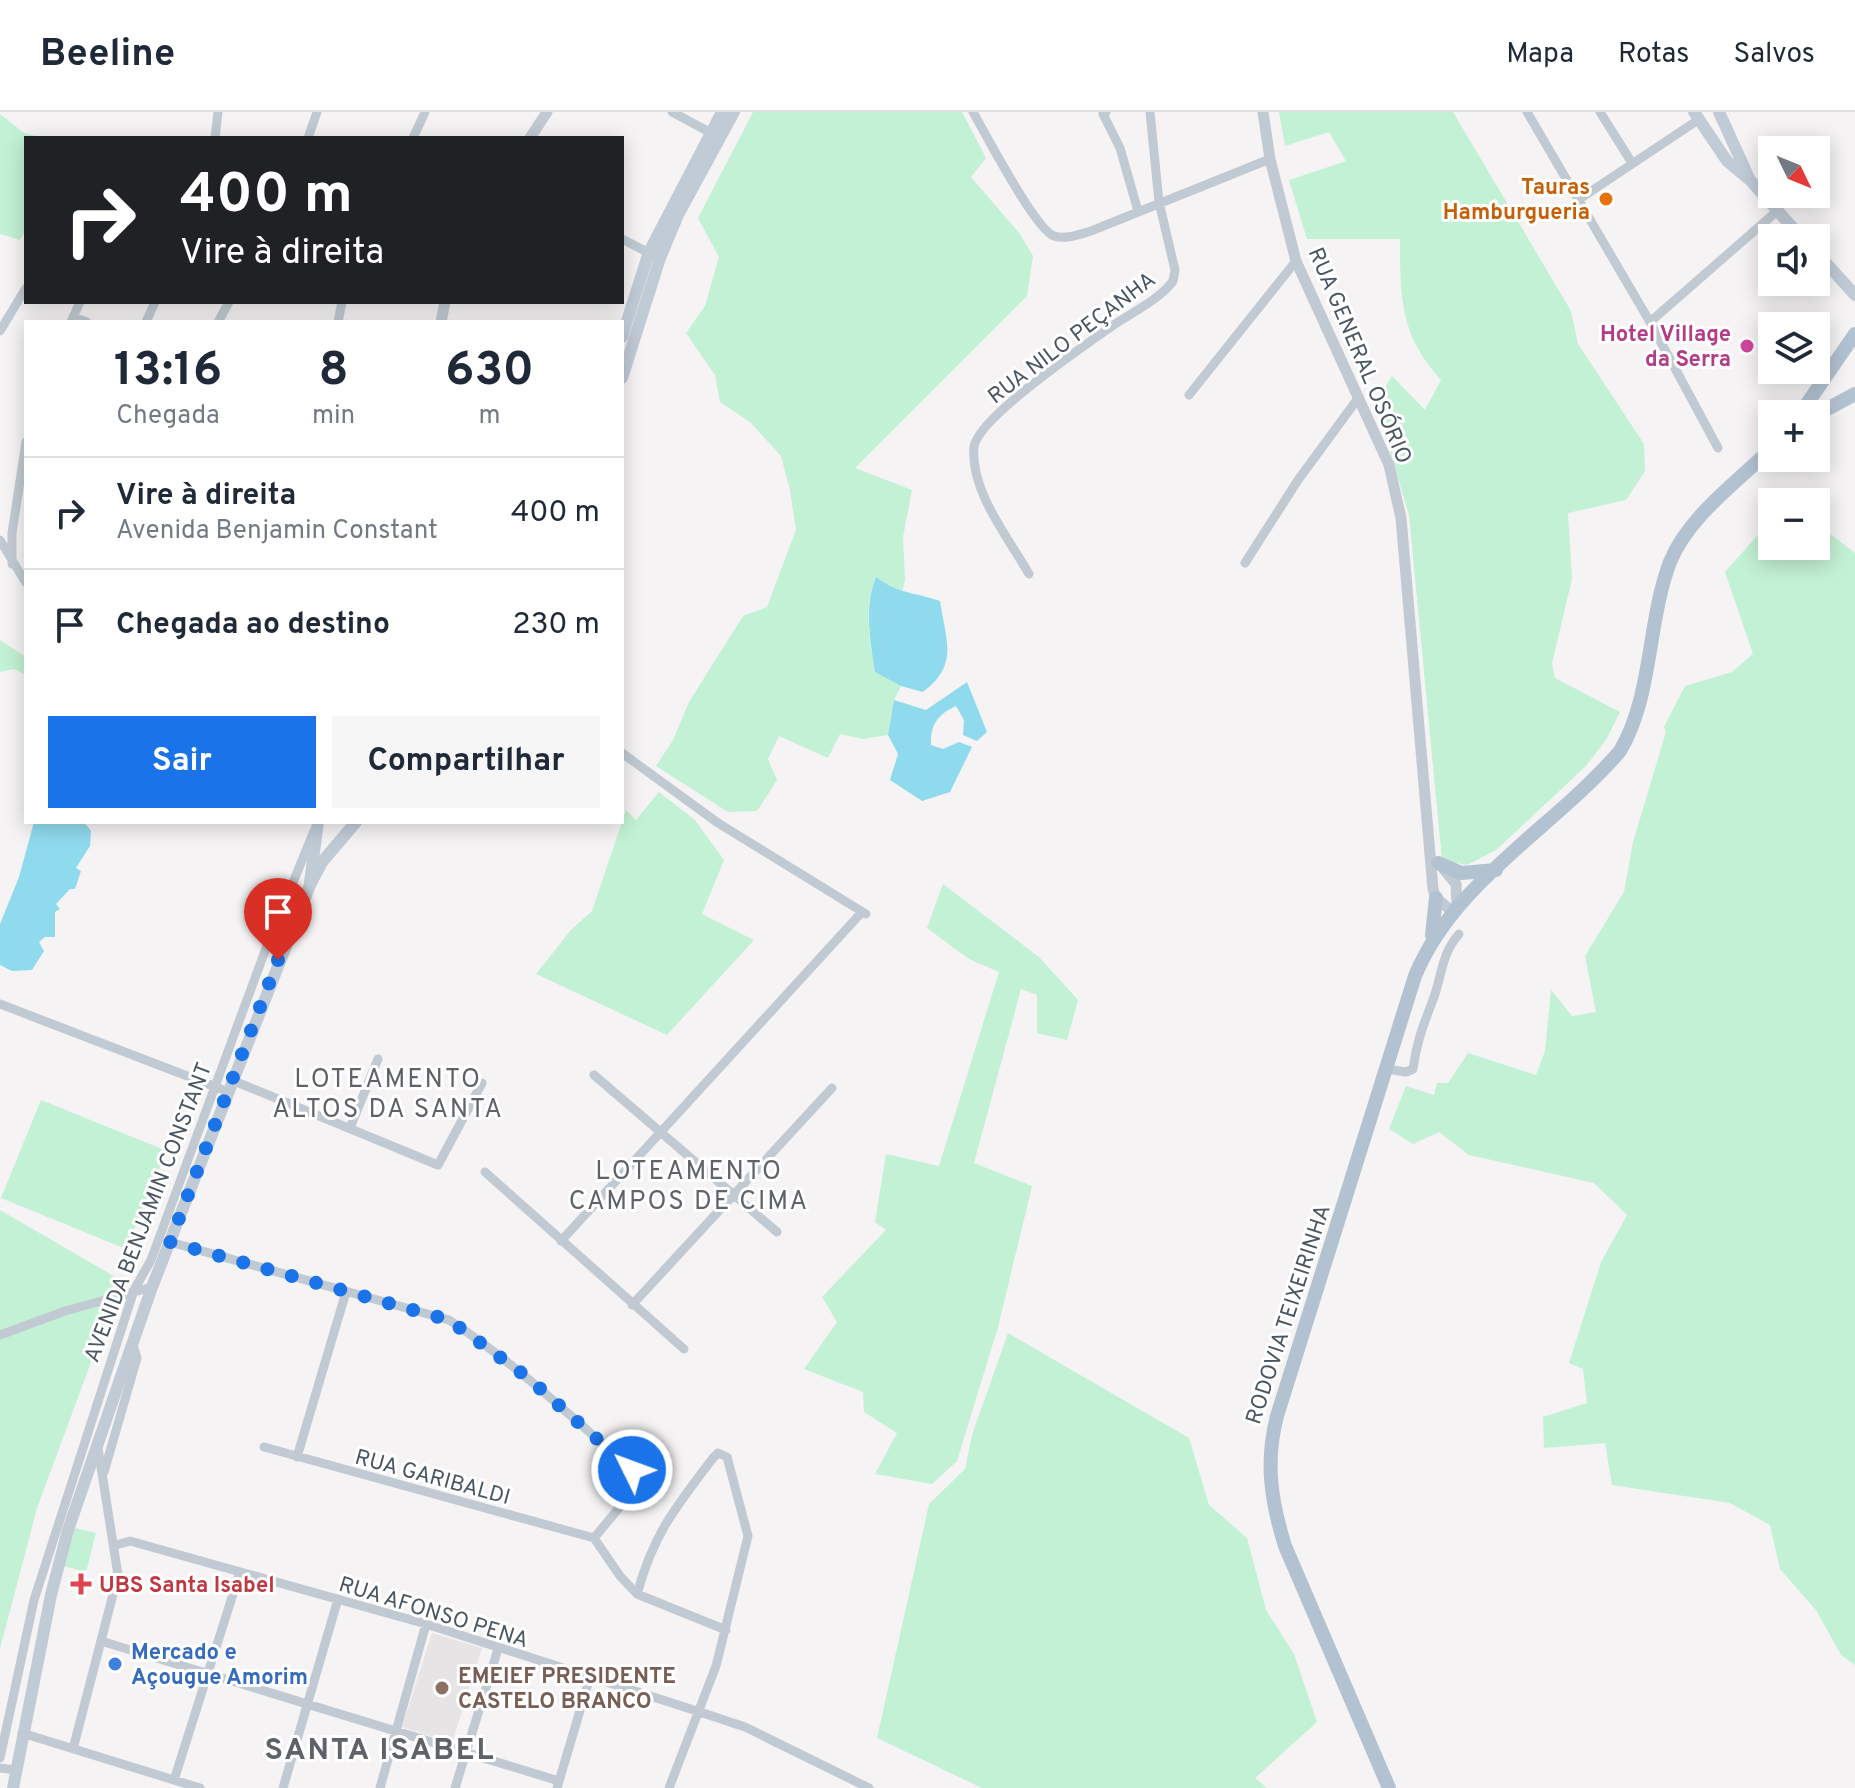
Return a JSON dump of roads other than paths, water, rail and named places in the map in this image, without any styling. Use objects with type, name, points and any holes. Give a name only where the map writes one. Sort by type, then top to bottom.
[{"type":"main road","points":[[624,332],[654,255],[678,215],[716,135],[722,112]]},
{"type":"main road","points":[[716,135],[734,112]]},
{"type":"main road","points":[[1697,117],[1714,123],[1718,112]]},
{"type":"main road","points":[[1718,112],[1751,181]]},
{"type":"main road","points":[[1697,117],[1727,161],[1751,181],[1788,224]]},
{"type":"main road","points":[[624,370],[654,255]]},
{"type":"main road","points":[[1830,265],[1851,285],[1855,295]]},
{"type":"main road","points":[[1810,400],[1855,334]]},
{"type":"main road","points":[[1830,407],[1855,394]]},
{"type":"main road","name":"RODOVIA TEIXEIRINHA","points":[[1389,1788],[1285,1546],[1274,1510],[1269,1471],[1270,1442],[1277,1416],[1428,946],[1455,910],[1585,789],[1620,751],[1630,734],[1661,591],[1672,559],[1705,514],[1758,462]]},
{"type":"main road","points":[[317,824],[324,836],[342,838]]},
{"type":"main road","points":[[310,885],[317,824]]},
{"type":"main road","name":"AVENIDA BENJAMIN CONSTANT","points":[[13,1788],[22,1733],[68,1530],[152,1287],[310,885],[322,862],[354,824]]},
{"type":"main road","points":[[1435,859],[1461,873],[1497,870]]},
{"type":"main road","points":[[1428,946],[1435,922],[1436,898]]},
{"type":"street","points":[[215,136],[218,112]]},
{"type":"street","points":[[309,136],[317,112]]},
{"type":"street","points":[[414,136],[425,112]]},
{"type":"street","points":[[531,136],[547,112]]},
{"type":"street","points":[[672,112],[716,135]]},
{"type":"street","points":[[973,112],[1046,232],[1061,238],[1270,159]]},
{"type":"street","name":"RUA NILO PEÇANHA","points":[[1029,574],[983,491],[974,450],[976,439],[982,429],[1030,387],[1169,287],[1175,270],[1159,202],[1150,112]]},
{"type":"street","name":"RUA GENERAL OSÓRIO","points":[[1263,112],[1270,159],[1296,261],[1389,465],[1401,518],[1435,859],[1436,898]]},
{"type":"street","points":[[1527,112],[1650,322],[1718,448]]},
{"type":"street","points":[[1600,112],[1632,163]]},
{"type":"street","points":[[1105,113],[1120,148],[1138,211]]},
{"type":"street","points":[[1578,200],[1697,117]]},
{"type":"street","points":[[1650,322],[1776,212]]},
{"type":"street","points":[[624,240],[654,255]]},
{"type":"street","points":[[1189,395],[1296,261]]},
{"type":"street","points":[[0,331],[24,291]]},
{"type":"street","points":[[1245,563],[1298,480],[1359,397]]},
{"type":"street","points":[[12,564],[15,506],[24,454]]},
{"type":"street","points":[[0,540],[24,579]]},
{"type":"street","points":[[561,1241],[864,914],[718,823],[624,754]]},
{"type":"street","name":"AVENIDA BENJAMIN CONSTANT","points":[[0,1758],[34,1600],[134,1290],[151,1260],[270,937],[317,824]]},
{"type":"street","name":"RUA GENERAL OSÓRIO","points":[[1435,859],[1456,884],[1455,910]]},
{"type":"street","points":[[1436,898],[1455,910]]},
{"type":"street","points":[[1387,1069],[1406,1072],[1413,1069],[1419,1032],[1434,996],[1447,947],[1459,934]]},
{"type":"street","points":[[1428,946],[1444,959]]},
{"type":"street","points":[[0,1004],[215,1088],[232,1087],[350,1128],[438,1165],[482,1083]]},
{"type":"street","points":[[1399,1030],[1419,1032]]},
{"type":"street","points":[[350,1128],[378,1059]]},
{"type":"street","points":[[594,1075],[777,1232]]},
{"type":"street","points":[[632,1305],[832,1088]]},
{"type":"street","points":[[485,1172],[684,1349]]},
{"type":"street","points":[[170,1242],[449,1320],[472,1335],[527,1377],[620,1460],[639,1484],[594,1538],[620,1576],[637,1594],[726,1630]]},
{"type":"street","points":[[0,1335],[134,1290],[152,1287]]},
{"type":"street","points":[[297,1457],[346,1292]]},
{"type":"street","name":"AVENIDA BENJAMIN CONSTANT","points":[[103,1475],[137,1358],[132,1344]]},
{"type":"street","name":"RUA GARIBALDI","points":[[264,1447],[594,1538]]},
{"type":"street","name":"AVENIDA BENJAMIN CONSTANT","points":[[73,1749],[118,1575],[116,1545],[98,1448]]},
{"type":"street","points":[[637,1594],[652,1544],[663,1523],[713,1458],[721,1454],[727,1457],[748,1536],[726,1630],[700,1712],[669,1788]]},
{"type":"street","name":"RUA AFONSO PENA","points":[[116,1545],[130,1541],[426,1624],[700,1712],[745,1727],[869,1788]]},
{"type":"street","points":[[174,1780],[240,1572]]},
{"type":"street","points":[[283,1788],[338,1599]]},
{"type":"street","points":[[380,1788],[426,1624]]},
{"type":"street","points":[[101,1641],[466,1752],[558,1784],[590,1677]]},
{"type":"street","points":[[455,1788],[498,1649]]},
{"type":"street","points":[[22,1733],[200,1788]]},
{"type":"street","points":[[0,1768],[17,1770]]},
{"type":"water","points":[[876,577],[899,590],[940,601],[947,640],[946,662],[942,672],[923,692],[901,686],[875,672],[869,612]]},
{"type":"water","points":[[967,682],[987,732],[977,741],[963,735],[964,720],[956,706],[940,717],[932,732],[931,745],[943,749],[959,742],[972,747],[950,792],[922,801],[890,780],[898,754],[888,735],[894,700],[926,710]]},
{"type":"water","points":[[33,824],[86,824],[91,831],[90,846],[76,868],[81,871],[75,889],[70,889],[56,904],[60,909],[55,912],[55,937],[45,937],[39,942],[44,951],[32,970],[12,971],[0,965],[0,924],[19,877]]},
{"type":"place","name":"Tauras Hamburgueria","points":[[1606,199]]},
{"type":"place","name":"Hotel Village da Serra","points":[[1747,346]]},
{"type":"place","name":"UBS Santa Isabel","points":[[81,1584]]},
{"type":"place","name":"Mercado e Açougue Amorim","points":[[115,1664]]},
{"type":"place","name":"EMEIEF PRESIDENTE CASTELO BRANCO","points":[[442,1688]]},
{"type":"district","name":"LOTEAMENTO ALTOS DA SANTA","points":[[388,1093]]},
{"type":"district","name":"LOTEAMENTO CAMPOS DE CIMA","points":[[689,1185]]},
{"type":"district","name":"SANTA ISABEL","points":[[380,1749]]}]
